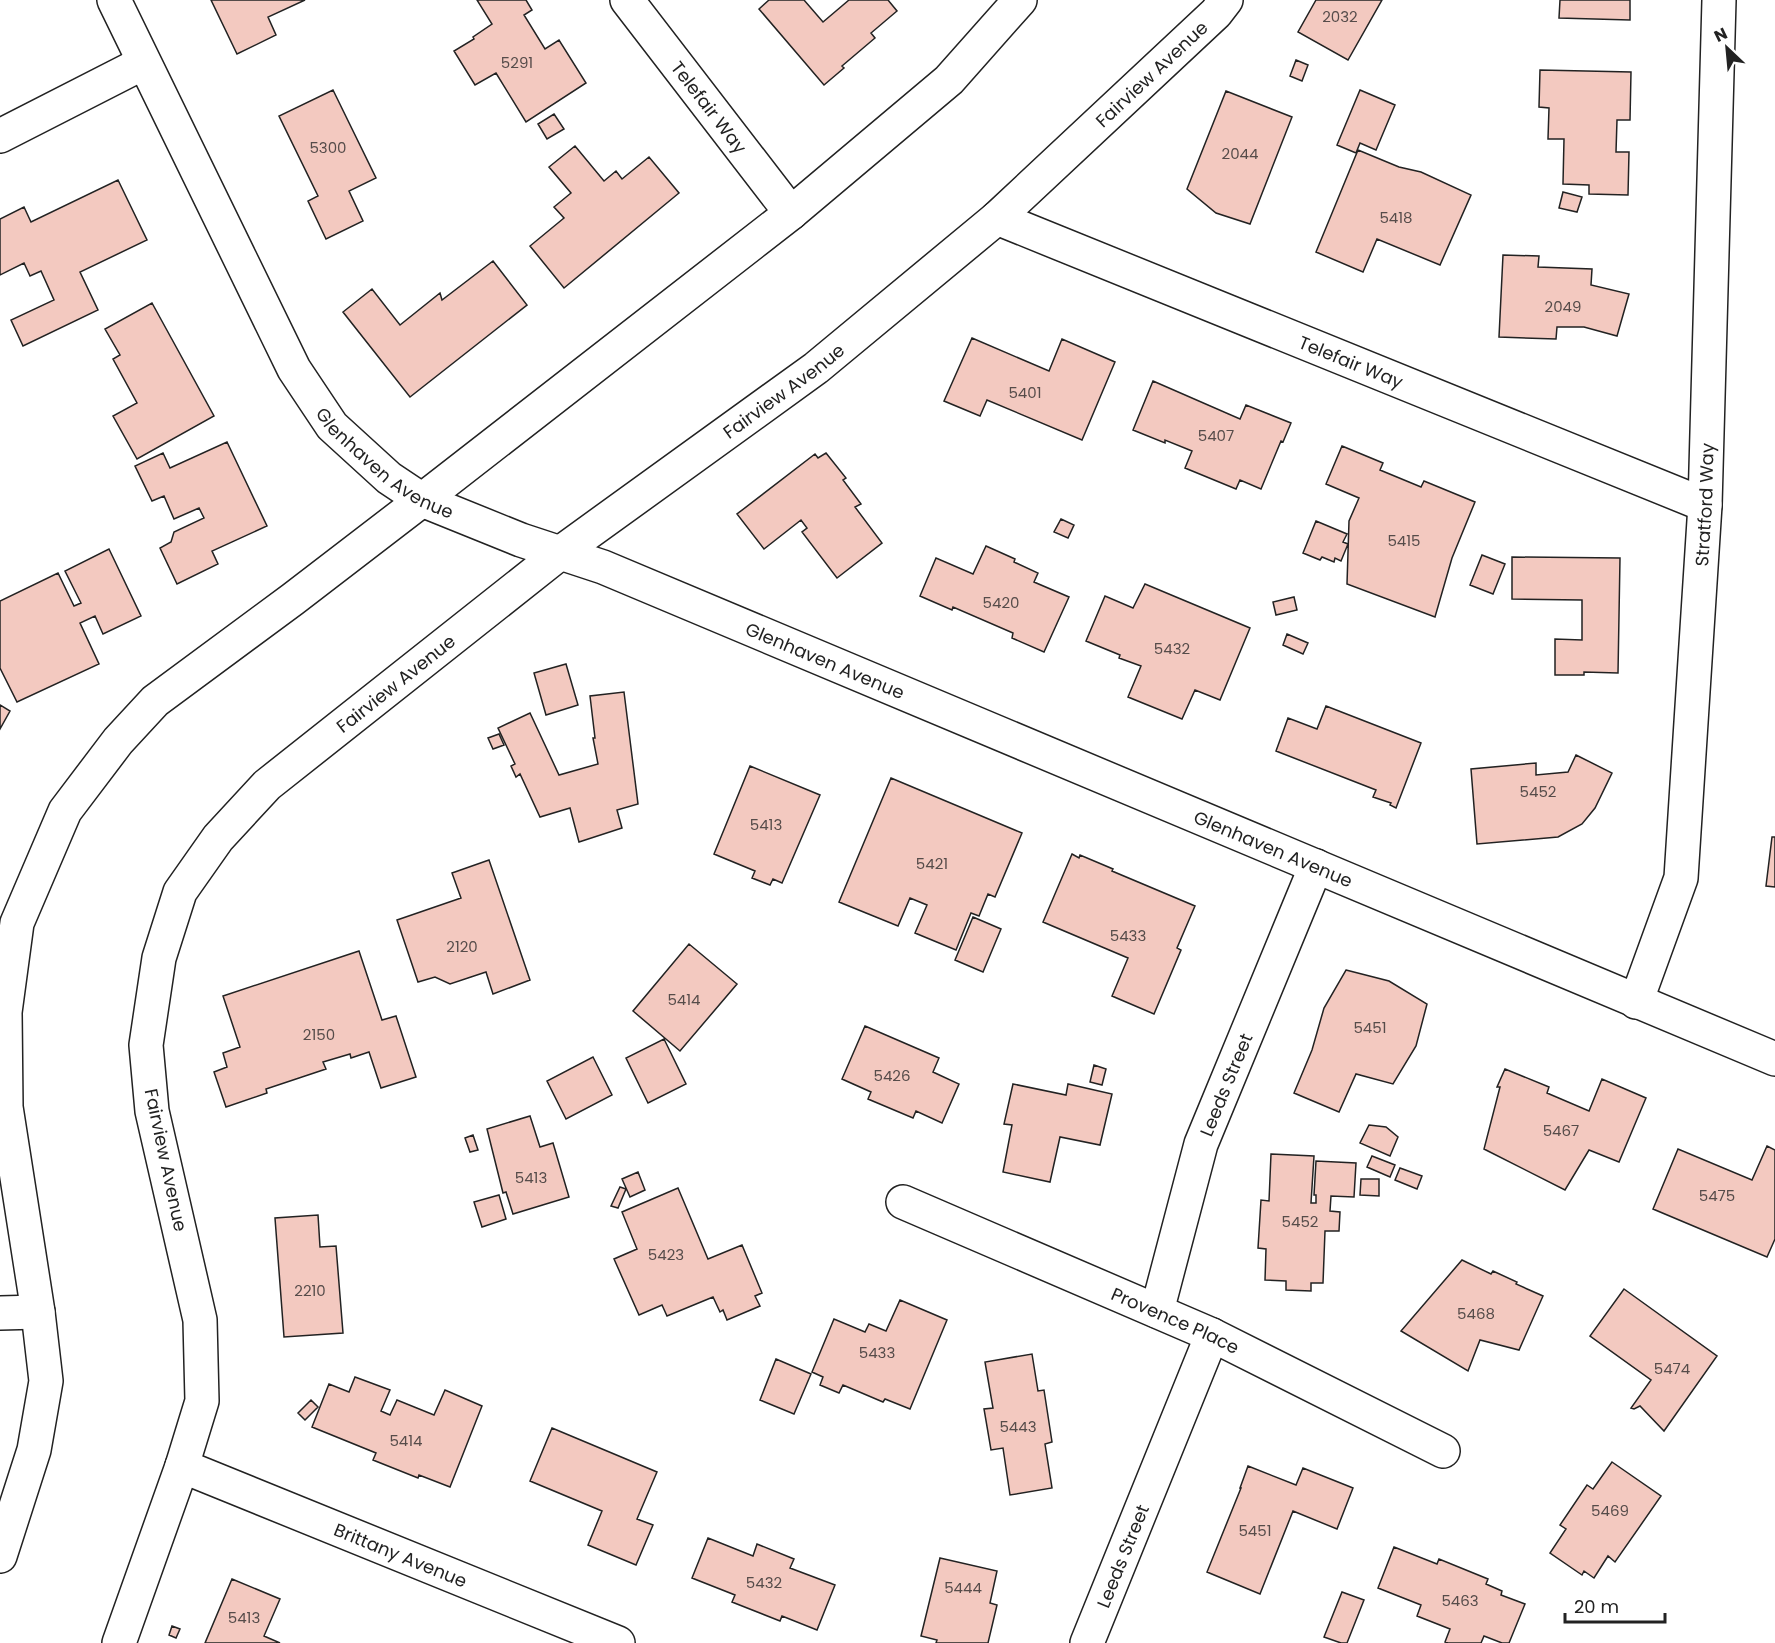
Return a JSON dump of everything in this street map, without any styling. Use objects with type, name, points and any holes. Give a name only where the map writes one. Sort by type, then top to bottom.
[{"type":"street","name":"Glenhaven Avenue","points":[[114,0],[294,369],[332,426],[389,478],[422,500],[521,540],[603,567],[1775,1059]]},
{"type":"street","name":"Telefair Way","points":[[627,0],[791,213]]},
{"type":"street","points":[[0,1556],[34,1450],[46,1381],[38,1312],[6,1107],[5,1012],[17,923],[65,811],[118,741],[155,701],[293,599],[791,213],[949,80],[1020,0]]},
{"type":"street","name":"Fairview Avenue","points":[[119,1643],[182,1466],[202,1401],[200,1320],[152,1111],[146,1046],[159,958],[180,892],[218,838],[267,785],[560,553],[816,368],[997,218],[1216,13],[1226,0]]},
{"type":"street","name":"Stratford Way","points":[[1636,1002],[1681,878],[1705,505],[1719,0]]},
{"type":"street","points":[[0,136],[143,63]]},
{"type":"street","name":"Telefair Way","points":[[997,218],[1705,505]]},
{"type":"street","name":"Leeds Street","points":[[1157,1311],[1201,1144],[1316,866]]},
{"type":"street","name":"Provence Place","points":[[903,1202],[1212,1335],[1443,1451]]},
{"type":"street","points":[[0,1313],[38,1312]]},
{"type":"street","name":"Leeds Street","points":[[1087,1643],[1212,1335]]},
{"type":"street","name":"Brittany Avenue","points":[[182,1466],[618,1643]]},
{"type":"building","points":[[211,0],[305,0],[268,17],[276,35],[237,54]]},
{"type":"building","points":[[477,0],[526,0],[532,10],[524,15],[545,49],[559,40],[586,83],[526,122],[496,73],[475,85],[454,51],[474,39],[473,37],[492,24]]},
{"type":"building","points":[[769,0],[804,0],[823,22],[849,0],[888,0],[897,11],[871,33],[875,38],[824,85],[759,9]]},
{"type":"building","points":[[1316,0],[1382,0],[1348,60],[1298,32]]},
{"type":"building","points":[[1560,0],[1630,0],[1630,20],[1559,18]]},
{"type":"building","points":[[1296,60],[1308,65],[1302,81],[1290,76]]},
{"type":"building","points":[[1540,70],[1631,72],[1630,120],[1617,120],[1616,152],[1629,152],[1628,195],[1589,194],[1589,185],[1563,184],[1564,139],[1548,139],[1549,108],[1539,107]]},
{"type":"building","points":[[333,90],[376,178],[349,191],[363,221],[326,239],[308,201],[318,196],[279,116]]},
{"type":"building","points":[[1360,90],[1395,105],[1376,150],[1360,143],[1356,153],[1337,145]]},
{"type":"building","points":[[1226,91],[1292,117],[1250,224],[1216,213],[1187,189]]},
{"type":"building","points":[[554,114],[564,129],[547,139],[538,124]]},
{"type":"building","points":[[575,146],[604,181],[616,171],[622,179],[649,157],[679,193],[564,288],[530,246],[564,218],[554,207],[571,193],[549,167]]},
{"type":"building","points":[[1358,150],[1399,167],[1421,172],[1471,195],[1440,265],[1377,239],[1363,272],[1316,252]]},
{"type":"building","points":[[118,180],[147,240],[80,272],[98,310],[23,346],[11,320],[54,300],[41,271],[30,276],[24,263],[0,275],[0,219],[24,207],[31,222]]},
{"type":"building","points":[[1563,192],[1582,197],[1577,212],[1559,208]]},
{"type":"building","points":[[1503,255],[1539,256],[1538,267],[1592,269],[1591,285],[1629,294],[1617,336],[1584,327],[1557,327],[1556,339],[1499,337]]},
{"type":"building","points":[[493,261],[527,305],[410,397],[343,312],[372,289],[400,325],[440,293],[442,300]]},
{"type":"building","points":[[152,303],[214,416],[137,459],[113,416],[137,403],[113,359],[120,355],[105,329]]},
{"type":"building","points":[[972,338],[1049,371],[1062,339],[1115,362],[1082,440],[987,400],[980,416],[944,401]]},
{"type":"building","points":[[1153,381],[1240,419],[1246,405],[1291,423],[1261,489],[1240,480],[1236,489],[1185,468],[1192,451],[1133,430]]},
{"type":"building","points":[[227,442],[267,526],[212,551],[218,564],[177,584],[160,548],[171,542],[174,532],[204,518],[199,508],[174,519],[164,496],[152,501],[135,466],[163,453],[170,468]]},
{"type":"building","points":[[1342,446],[1383,463],[1380,470],[1421,487],[1424,481],[1475,502],[1452,558],[1435,617],[1347,584],[1349,521],[1359,498],[1326,484]]},
{"type":"building","points":[[826,453],[846,478],[843,480],[861,504],[855,507],[882,543],[837,578],[802,532],[807,528],[801,520],[764,549],[737,514],[815,454],[818,458]]},
{"type":"building","points":[[1061,519],[1074,525],[1068,538],[1054,532]]},
{"type":"building","points":[[1316,521],[1347,534],[1343,542],[1348,544],[1341,561],[1335,558],[1334,562],[1322,557],[1320,560],[1303,553]]},
{"type":"building","points":[[986,546],[1015,559],[1014,562],[1038,573],[1034,582],[1069,597],[1044,652],[1012,638],[1013,633],[953,607],[952,610],[920,596],[936,558],[973,574]]},
{"type":"building","points":[[109,549],[141,616],[103,634],[95,616],[80,623],[99,664],[17,702],[0,668],[0,601],[58,573],[74,606],[81,603],[65,571]]},
{"type":"building","points":[[1482,555],[1505,564],[1493,594],[1470,585]]},
{"type":"building","points":[[1512,557],[1620,558],[1618,673],[1584,672],[1584,675],[1555,675],[1555,639],[1582,640],[1582,600],[1512,599]]},
{"type":"building","points":[[1145,584],[1250,628],[1220,700],[1195,690],[1182,719],[1128,697],[1141,666],[1119,658],[1120,655],[1086,641],[1105,596],[1133,608]]},
{"type":"building","points":[[1294,597],[1297,610],[1276,615],[1273,602]]},
{"type":"building","points":[[1287,634],[1308,643],[1303,654],[1283,645]]},
{"type":"building","points":[[566,664],[578,705],[546,715],[534,673]]},
{"type":"building","points":[[624,692],[638,804],[617,810],[622,828],[579,842],[570,808],[540,817],[520,774],[516,777],[511,766],[515,764],[498,728],[530,713],[559,775],[598,764],[593,738],[595,738],[590,696]]},
{"type":"building","points":[[0,705],[10,711],[0,729]]},
{"type":"building","points":[[1326,706],[1421,743],[1396,808],[1390,805],[1391,803],[1373,797],[1376,790],[1276,751],[1288,718],[1317,729]]},
{"type":"building","points":[[499,734],[504,745],[493,749],[488,738]]},
{"type":"building","points":[[1576,755],[1612,773],[1595,808],[1582,824],[1558,837],[1477,844],[1471,769],[1536,763],[1536,775],[1568,772]]},
{"type":"building","points":[[750,766],[820,795],[782,883],[773,879],[770,885],[752,878],[755,871],[714,854]]},
{"type":"building","points":[[891,778],[1022,833],[995,897],[988,894],[979,916],[971,913],[956,950],[915,933],[927,905],[910,898],[898,926],[839,902]]},
{"type":"building","points":[[1772,837],[1775,837],[1775,887],[1766,886]]},
{"type":"building","points":[[1072,854],[1079,858],[1080,855],[1195,906],[1177,948],[1181,950],[1154,1014],[1112,996],[1128,958],[1043,922]]},
{"type":"building","points":[[489,860],[530,980],[493,994],[486,972],[450,984],[435,977],[418,982],[397,920],[461,898],[452,873]]},
{"type":"building","points":[[973,917],[1001,929],[983,972],[955,960]]},
{"type":"building","points":[[689,944],[737,984],[680,1051],[633,1011]]},
{"type":"building","points":[[359,951],[382,1020],[396,1016],[416,1077],[381,1088],[369,1052],[351,1058],[350,1054],[323,1062],[326,1069],[266,1089],[267,1093],[226,1107],[214,1072],[227,1067],[223,1053],[240,1047],[223,996]]},
{"type":"building","points":[[1346,970],[1389,981],[1427,1004],[1416,1046],[1393,1084],[1356,1074],[1339,1112],[1294,1093],[1312,1050],[1324,1008]]},
{"type":"building","points":[[865,1026],[939,1058],[933,1072],[959,1084],[942,1123],[916,1111],[913,1118],[868,1099],[871,1092],[842,1079]]},
{"type":"building","points":[[664,1039],[686,1084],[648,1103],[626,1058]]},
{"type":"building","points":[[593,1057],[612,1095],[566,1119],[547,1081]]},
{"type":"building","points":[[1094,1065],[1106,1069],[1102,1085],[1090,1082]]},
{"type":"building","points":[[1505,1069],[1549,1087],[1547,1093],[1589,1111],[1602,1079],[1646,1098],[1619,1162],[1589,1150],[1565,1190],[1484,1149],[1500,1087],[1497,1087]]},
{"type":"building","points":[[1013,1084],[1066,1095],[1068,1084],[1112,1094],[1100,1145],[1060,1137],[1050,1182],[1003,1172],[1012,1125],[1004,1124]]},
{"type":"building","points":[[530,1116],[540,1147],[553,1143],[569,1197],[513,1214],[506,1192],[503,1193],[487,1129]]},
{"type":"building","points":[[1369,1125],[1386,1127],[1398,1137],[1390,1156],[1360,1143]]},
{"type":"building","points":[[473,1135],[478,1150],[470,1152],[465,1138]]},
{"type":"building","points":[[1767,1146],[1775,1150],[1775,1239],[1767,1257],[1653,1209],[1678,1149],[1752,1180]]},
{"type":"building","points":[[1271,1154],[1314,1156],[1311,1203],[1316,1203],[1316,1195],[1314,1195],[1316,1161],[1356,1163],[1354,1197],[1331,1196],[1330,1211],[1340,1212],[1339,1231],[1325,1231],[1323,1283],[1311,1283],[1311,1291],[1286,1290],[1286,1281],[1265,1280],[1266,1249],[1258,1248],[1261,1200],[1269,1201]]},
{"type":"building","points":[[1372,1156],[1395,1165],[1390,1177],[1367,1167]]},
{"type":"building","points":[[1400,1168],[1422,1176],[1417,1189],[1395,1180]]},
{"type":"building","points":[[638,1172],[645,1190],[630,1197],[622,1179]]},
{"type":"building","points":[[1361,1179],[1379,1179],[1379,1196],[1360,1195]]},
{"type":"building","points":[[620,1187],[626,1189],[618,1208],[611,1206]]},
{"type":"building","points":[[678,1188],[708,1259],[742,1245],[762,1293],[755,1296],[760,1306],[727,1320],[723,1310],[720,1312],[713,1297],[667,1316],[662,1305],[639,1315],[614,1259],[637,1249],[622,1212]]},
{"type":"building","points":[[499,1195],[506,1219],[482,1227],[474,1202]]},
{"type":"building","points":[[318,1215],[320,1247],[336,1246],[343,1333],[284,1337],[275,1218]]},
{"type":"building","points":[[1462,1260],[1491,1274],[1493,1271],[1543,1296],[1519,1350],[1480,1340],[1468,1371],[1401,1331]]},
{"type":"building","points":[[1624,1289],[1717,1356],[1664,1431],[1640,1406],[1631,1408],[1651,1380],[1590,1336]]},
{"type":"building","points":[[900,1300],[947,1320],[910,1409],[885,1399],[883,1402],[843,1385],[839,1393],[820,1385],[823,1377],[812,1372],[834,1319],[865,1332],[869,1324],[886,1331]]},
{"type":"building","points":[[1032,1354],[1038,1391],[1044,1390],[1052,1442],[1045,1444],[1052,1488],[1010,1495],[1003,1448],[991,1450],[984,1409],[993,1408],[985,1362]]},
{"type":"building","points":[[776,1359],[811,1374],[794,1414],[760,1400]]},
{"type":"building","points":[[355,1377],[390,1390],[381,1411],[390,1415],[397,1400],[434,1415],[445,1390],[482,1406],[450,1487],[419,1475],[418,1478],[373,1460],[376,1453],[312,1427],[329,1384],[349,1392]]},
{"type":"building","points":[[311,1400],[318,1407],[305,1420],[298,1413]]},
{"type":"building","points":[[552,1428],[657,1472],[637,1519],[653,1525],[636,1565],[588,1545],[602,1511],[530,1481]]},
{"type":"building","points":[[1612,1462],[1661,1496],[1615,1562],[1608,1556],[1594,1578],[1584,1571],[1582,1575],[1550,1553],[1566,1529],[1560,1525],[1587,1485],[1593,1489]]},
{"type":"building","points":[[1248,1466],[1296,1485],[1303,1468],[1353,1488],[1337,1529],[1293,1511],[1260,1594],[1207,1572]]},
{"type":"building","points":[[708,1538],[753,1556],[757,1544],[794,1559],[790,1568],[835,1585],[817,1630],[782,1616],[780,1621],[732,1602],[735,1595],[692,1578]]},
{"type":"building","points":[[1394,1547],[1437,1564],[1439,1559],[1488,1579],[1486,1584],[1502,1591],[1501,1595],[1525,1604],[1509,1643],[1502,1643],[1484,1636],[1481,1643],[1445,1642],[1450,1629],[1417,1616],[1421,1605],[1378,1588]]},
{"type":"building","points":[[940,1558],[997,1571],[990,1603],[997,1605],[988,1643],[936,1643],[937,1640],[921,1636]]},
{"type":"building","points":[[232,1579],[280,1599],[264,1636],[280,1643],[205,1643]]},
{"type":"building","points":[[1342,1592],[1364,1600],[1347,1643],[1324,1637]]},
{"type":"building","points":[[172,1626],[180,1629],[176,1638],[169,1635]]}]
